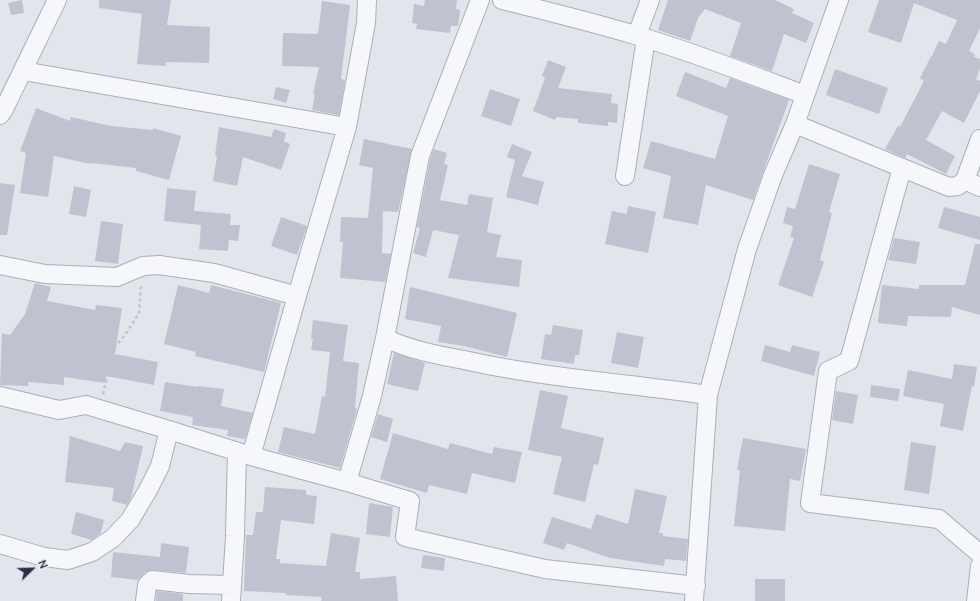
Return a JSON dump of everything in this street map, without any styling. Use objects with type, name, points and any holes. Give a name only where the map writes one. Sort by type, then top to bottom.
[{"type":"street","points":[[0,115],[57,0]]},
{"type":"street","points":[[145,601],[147,585],[152,580],[189,584],[231,593],[235,536],[244,454],[297,296],[347,127],[366,23],[368,0]]},
{"type":"street","points":[[347,482],[372,396],[385,338],[420,156],[480,0]]},
{"type":"street","points":[[502,0],[573,17],[641,37],[744,72],[805,95]]},
{"type":"street","points":[[625,176],[641,37],[650,0]]},
{"type":"street","points":[[0,396],[59,410],[86,405],[244,454],[410,501],[405,537],[545,569],[695,594],[708,395],[747,249],[773,175],[795,124],[839,0]]},
{"type":"street","points":[[23,71],[347,127]]},
{"type":"street","points":[[795,124],[949,187],[972,184],[980,139]]},
{"type":"street","points":[[902,168],[850,361],[828,371],[810,503],[939,518],[980,554]]},
{"type":"street","points":[[0,265],[45,274],[117,277],[143,266],[159,265],[214,273],[297,296]]},
{"type":"street","points":[[385,338],[406,347],[507,370],[708,395]]},
{"type":"street","points":[[0,544],[44,557],[68,560],[92,552],[113,538],[130,520],[148,490],[160,466],[169,430]]},
{"type":"street","points":[[976,601],[980,566]]},
{"type":"path","points":[[98,409],[106,387],[114,348],[140,313],[143,266]]},
{"type":"building","points":[[22,0],[24,13],[11,15],[8,3]]},
{"type":"building","points":[[99,0],[171,0],[167,25],[210,27],[209,63],[166,62],[166,66],[137,64],[142,14],[99,8]]},
{"type":"building","points":[[425,0],[457,0],[456,9],[460,10],[458,26],[451,26],[450,33],[416,29],[417,24],[412,23],[414,4],[424,6]]},
{"type":"building","points":[[668,0],[775,0],[794,9],[792,13],[814,23],[806,43],[784,34],[772,71],[730,56],[741,23],[705,9],[698,18],[690,41],[658,30]]},
{"type":"building","points":[[879,0],[980,0],[980,28],[969,51],[975,54],[974,57],[980,59],[980,69],[976,79],[980,81],[980,91],[964,123],[942,111],[926,140],[955,156],[946,174],[907,154],[905,158],[885,149],[898,126],[900,127],[924,81],[920,78],[939,41],[946,44],[957,20],[914,3],[901,43],[868,32]]},
{"type":"building","points":[[322,1],[350,5],[341,79],[345,80],[339,115],[312,110],[315,94],[313,94],[319,67],[282,66],[283,33],[318,34]]},
{"type":"building","points":[[548,60],[566,67],[558,88],[612,94],[611,103],[618,104],[617,123],[608,122],[608,126],[578,123],[578,119],[556,117],[555,120],[533,111],[545,78],[542,76]]},
{"type":"building","points":[[835,69],[888,88],[879,114],[826,95]]},
{"type":"building","points":[[685,72],[726,88],[730,78],[789,100],[753,200],[706,185],[698,225],[663,218],[671,176],[643,168],[651,141],[715,159],[728,116],[676,96]]},
{"type":"building","points":[[276,87],[290,90],[286,103],[273,99]]},
{"type":"building","points":[[490,89],[520,99],[511,126],[481,116]]},
{"type":"building","points":[[36,108],[70,121],[71,117],[111,126],[153,130],[153,128],[181,136],[169,180],[136,171],[136,168],[91,164],[54,156],[48,197],[20,193],[26,153],[20,151]]},
{"type":"building","points":[[219,127],[271,137],[274,129],[286,133],[284,141],[290,144],[281,170],[243,157],[237,186],[213,181],[217,156],[215,155]]},
{"type":"building","points":[[364,139],[412,149],[398,212],[383,211],[382,253],[391,254],[385,282],[340,278],[343,242],[340,242],[341,217],[368,218],[373,168],[359,165]]},
{"type":"building","points":[[512,144],[532,152],[522,176],[544,182],[538,205],[506,197],[515,160],[507,157]]},
{"type":"building","points":[[434,149],[447,153],[444,164],[448,165],[440,200],[467,205],[469,194],[493,198],[487,232],[501,235],[496,257],[522,260],[519,287],[448,278],[459,235],[433,230],[426,257],[413,253],[420,228],[417,227],[430,159]]},
{"type":"building","points":[[809,164],[840,174],[829,212],[832,213],[820,260],[824,262],[812,297],[778,285],[794,238],[790,237],[793,226],[783,223],[787,207],[795,209]]},
{"type":"building","points":[[0,183],[15,185],[7,235],[0,235]]},
{"type":"building","points":[[74,186],[91,190],[86,217],[69,214]]},
{"type":"building","points":[[167,188],[196,191],[194,211],[231,214],[230,225],[240,225],[238,241],[229,240],[228,251],[199,249],[201,225],[164,221]]},
{"type":"building","points":[[628,206],[656,212],[648,253],[605,244],[612,211],[627,214]]},
{"type":"building","points":[[944,207],[980,217],[980,240],[938,228]]},
{"type":"building","points":[[281,217],[307,226],[297,255],[271,246]]},
{"type":"building","points":[[101,221],[123,224],[118,264],[95,261]]},
{"type":"building","points":[[894,238],[920,242],[916,264],[888,260]]},
{"type":"building","points":[[975,244],[980,244],[980,315],[952,307],[951,317],[908,316],[907,326],[878,323],[882,285],[919,289],[919,285],[965,285]]},
{"type":"building","points":[[35,283],[51,287],[47,301],[95,310],[96,305],[122,308],[115,354],[158,362],[154,385],[106,376],[105,383],[64,377],[64,385],[28,382],[28,386],[0,385],[2,333],[10,335],[25,314]]},
{"type":"building","points":[[178,285],[209,293],[211,285],[281,303],[264,372],[195,356],[196,352],[164,344]]},
{"type":"building","points":[[410,287],[517,313],[507,357],[464,346],[438,342],[441,326],[405,319]]},
{"type":"building","points":[[313,320],[348,325],[343,361],[359,363],[355,408],[357,409],[340,468],[278,452],[284,427],[315,434],[322,396],[325,397],[330,352],[311,350],[313,339],[311,339]]},
{"type":"building","points":[[553,325],[583,330],[579,355],[575,355],[574,364],[541,359],[545,334],[551,335]]},
{"type":"building","points":[[617,332],[644,337],[638,368],[611,363]]},
{"type":"building","points":[[765,345],[790,352],[792,345],[820,352],[814,376],[761,361]]},
{"type":"building","points":[[394,353],[425,363],[418,391],[387,384]]},
{"type":"building","points":[[954,364],[977,367],[974,387],[972,386],[963,431],[940,426],[944,404],[903,396],[908,370],[952,379]]},
{"type":"building","points":[[165,382],[224,389],[221,406],[253,413],[245,439],[227,436],[228,430],[192,425],[193,417],[160,411]]},
{"type":"building","points":[[871,385],[900,389],[898,401],[870,397]]},
{"type":"building","points":[[540,390],[568,396],[561,428],[604,438],[598,465],[594,464],[585,502],[553,494],[562,457],[528,450]]},
{"type":"building","points":[[836,391],[858,395],[853,424],[832,420]]},
{"type":"building","points":[[378,414],[393,419],[387,442],[371,437]]},
{"type":"building","points":[[393,433],[448,449],[450,443],[492,454],[494,447],[522,452],[515,483],[472,473],[467,494],[429,485],[427,493],[380,479]]},
{"type":"building","points":[[70,436],[120,451],[125,442],[143,446],[131,498],[127,505],[112,501],[114,488],[65,482]]},
{"type":"building","points":[[743,438],[806,449],[800,481],[790,479],[785,531],[734,526],[740,470],[737,470]]},
{"type":"building","points":[[911,442],[936,446],[929,494],[904,490]]},
{"type":"building","points":[[265,487],[306,490],[306,495],[317,496],[314,524],[281,520],[276,559],[280,559],[280,563],[326,566],[331,533],[360,538],[355,572],[360,572],[360,579],[396,576],[398,601],[321,601],[322,597],[286,595],[286,593],[244,591],[246,535],[253,535],[256,512],[263,512]]},
{"type":"building","points":[[635,489],[667,496],[659,533],[663,533],[663,536],[688,539],[686,561],[665,559],[664,566],[610,558],[567,543],[564,550],[543,543],[552,517],[591,529],[596,514],[628,524]]},
{"type":"building","points":[[369,503],[393,507],[390,537],[366,534]]},
{"type":"building","points":[[76,512],[104,520],[101,533],[92,540],[71,534]]},
{"type":"building","points":[[161,543],[189,547],[186,573],[153,570],[145,572],[138,580],[111,577],[113,552],[160,557]]},
{"type":"building","points":[[423,555],[445,558],[444,571],[421,568]]},
{"type":"building","points":[[755,579],[785,579],[785,601],[755,601]]},
{"type":"building","points":[[157,591],[183,594],[183,601],[156,601]]}]
